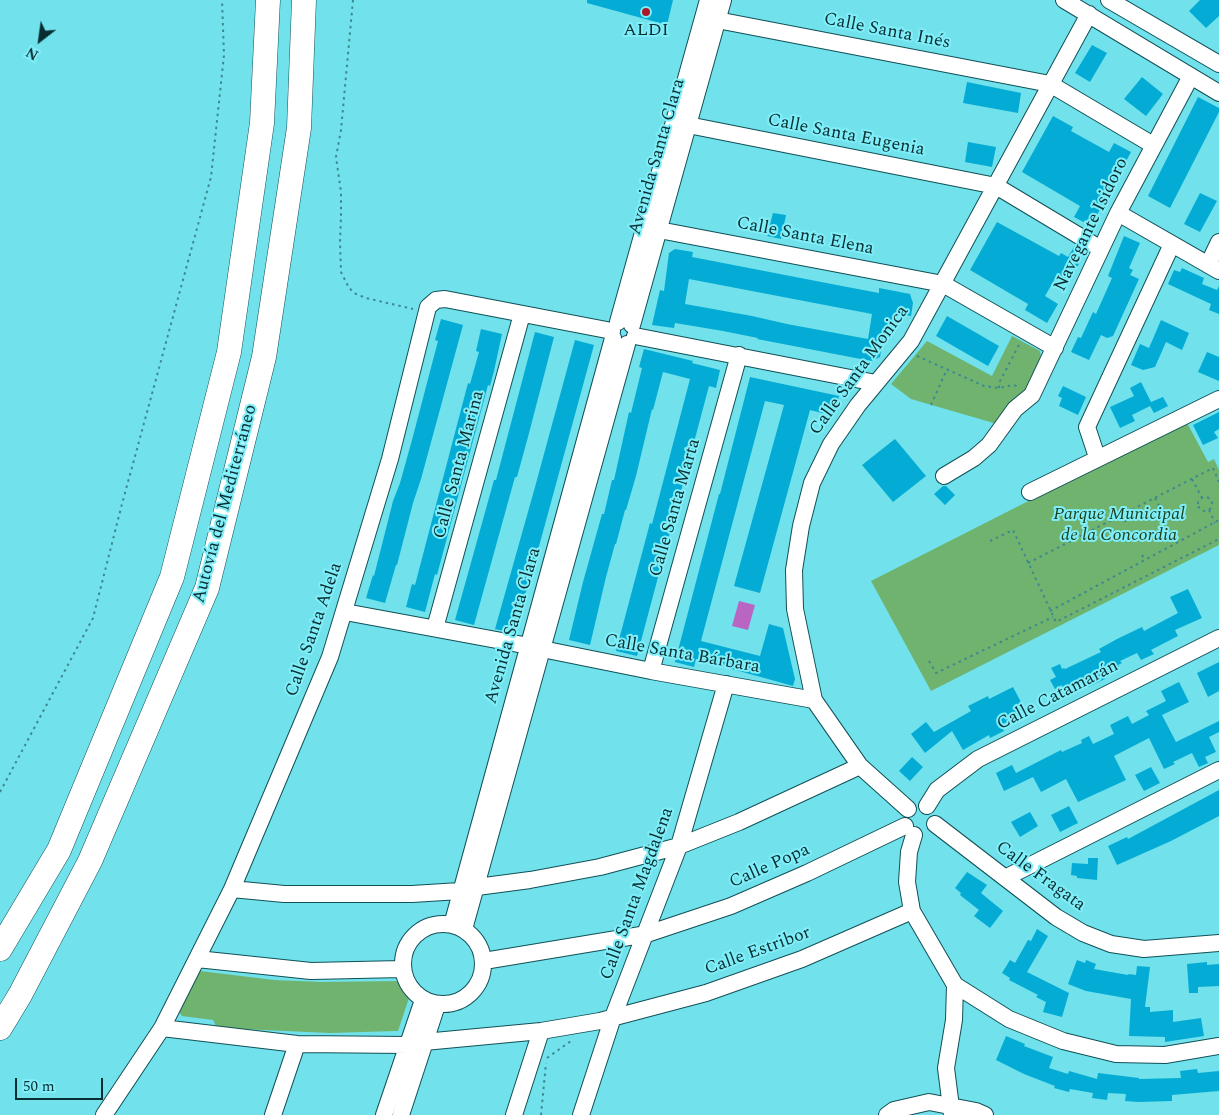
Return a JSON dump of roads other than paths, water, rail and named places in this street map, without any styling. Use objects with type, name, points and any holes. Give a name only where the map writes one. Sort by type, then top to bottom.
[{"type":"highway","name":"Autovía del Mediterráneo","points":[[0,949],[59,850],[172,577],[229,352],[262,124],[268,0]]},
{"type":"highway","name":"Autovía del Mediterráneo","points":[[0,1028],[20,995],[90,861],[207,588],[264,357],[299,128],[304,0]]},
{"type":"street","name":"Avenida Santa Clara","points":[[458,927],[477,888],[536,647],[623,333],[692,33],[708,0]]},
{"type":"street","name":"Avenida Santa Clara","points":[[623,333],[659,230],[723,0]]},
{"type":"street","points":[[1064,0],[1219,93]]},
{"type":"street","points":[[1109,0],[1219,64]]},
{"type":"street","points":[[1123,0],[1219,56]]},
{"type":"street","name":"Calle Santa Monica","points":[[908,809],[860,766],[814,700],[795,609],[794,570],[800,526],[812,483],[830,444],[858,405],[911,341],[1089,14]]},
{"type":"street","name":"Calle Santa Inés","points":[[717,20],[1050,84],[1153,145]]},
{"type":"street","name":"Navegante Isidoro","points":[[944,476],[974,458],[989,445],[1015,409],[1033,393],[1118,213],[1191,76]]},
{"type":"street","name":"Calle Santa Eugenia","points":[[688,125],[996,186],[1101,249]]},
{"type":"street","points":[[1118,213],[1213,268],[1219,242]]},
{"type":"street","name":"Calle Santa Elena","points":[[659,230],[943,284],[1055,348]]},
{"type":"street","points":[[1097,457],[1087,427],[1172,244]]},
{"type":"street","name":"Calle Santa Adela","points":[[104,1115],[162,1028],[232,889],[330,657],[390,459],[428,307],[436,300],[445,299],[522,314]]},
{"type":"street","points":[[522,314],[876,383]]},
{"type":"street","name":"Calle Santa Marina","points":[[436,628],[522,314]]},
{"type":"street","name":"Calle Santa Marta","points":[[651,671],[739,355]]},
{"type":"street","points":[[1030,492],[1097,457],[1219,399]]},
{"type":"street","name":"Calle Santa Bárbara","points":[[345,612],[536,647],[651,671],[814,700]]},
{"type":"street","name":"Calle Catamarán","points":[[927,806],[936,790],[978,759],[1219,638]]},
{"type":"street","name":"Avenida Santa Clara","points":[[458,927],[460,891],[536,647]]},
{"type":"street","name":"Calle Santa Magdalena","points":[[581,1115],[613,1018],[680,846],[726,684]]},
{"type":"street","points":[[477,888],[600,867],[680,846],[739,822],[860,766]]},
{"type":"street","points":[[1005,878],[1219,770]]},
{"type":"street","points":[[909,830],[922,836],[931,831],[935,824],[933,811],[927,806],[914,805],[908,809],[904,816],[909,830],[907,882],[912,911],[955,985],[1009,1019],[1063,1041],[1116,1054],[1165,1055],[1219,1046]]},
{"type":"street","name":"Calle Fragata","points":[[935,824],[1056,917],[1083,933],[1111,944],[1144,949],[1219,943]]},
{"type":"street","name":"Calle Popa","points":[[484,961],[647,934],[731,906],[909,830]]},
{"type":"street","points":[[232,889],[284,894],[412,894],[460,891]]},
{"type":"street","name":"Calle Estribor","points":[[424,1042],[541,1031],[613,1018],[706,993],[793,962],[912,911]]},
{"type":"street","points":[[437,924],[458,927],[473,936],[480,948],[484,961],[483,972],[476,989],[465,999],[451,1004],[430,1002],[414,993],[406,981],[402,968],[403,954],[409,941],[420,930],[437,924]]},
{"type":"street","points":[[197,959],[311,971],[402,968]]},
{"type":"street","points":[[951,1110],[946,1068],[954,1020],[955,985]]},
{"type":"street","points":[[400,1115],[424,1042],[430,1002]]},
{"type":"street","points":[[384,1115],[408,1044],[430,1002]]},
{"type":"street","points":[[162,1028],[297,1044],[408,1044]]},
{"type":"street","points":[[514,1115],[541,1031]]},
{"type":"street","points":[[273,1115],[297,1044]]},
{"type":"street","points":[[887,1115],[894,1110],[929,1102],[951,1110],[985,1115]]},
{"type":"place","name":"ALDI","points":[[646,12]]},
{"type":"park label","name":"Parque Municipal de la Concordia","points":[[1119,525]]}]
